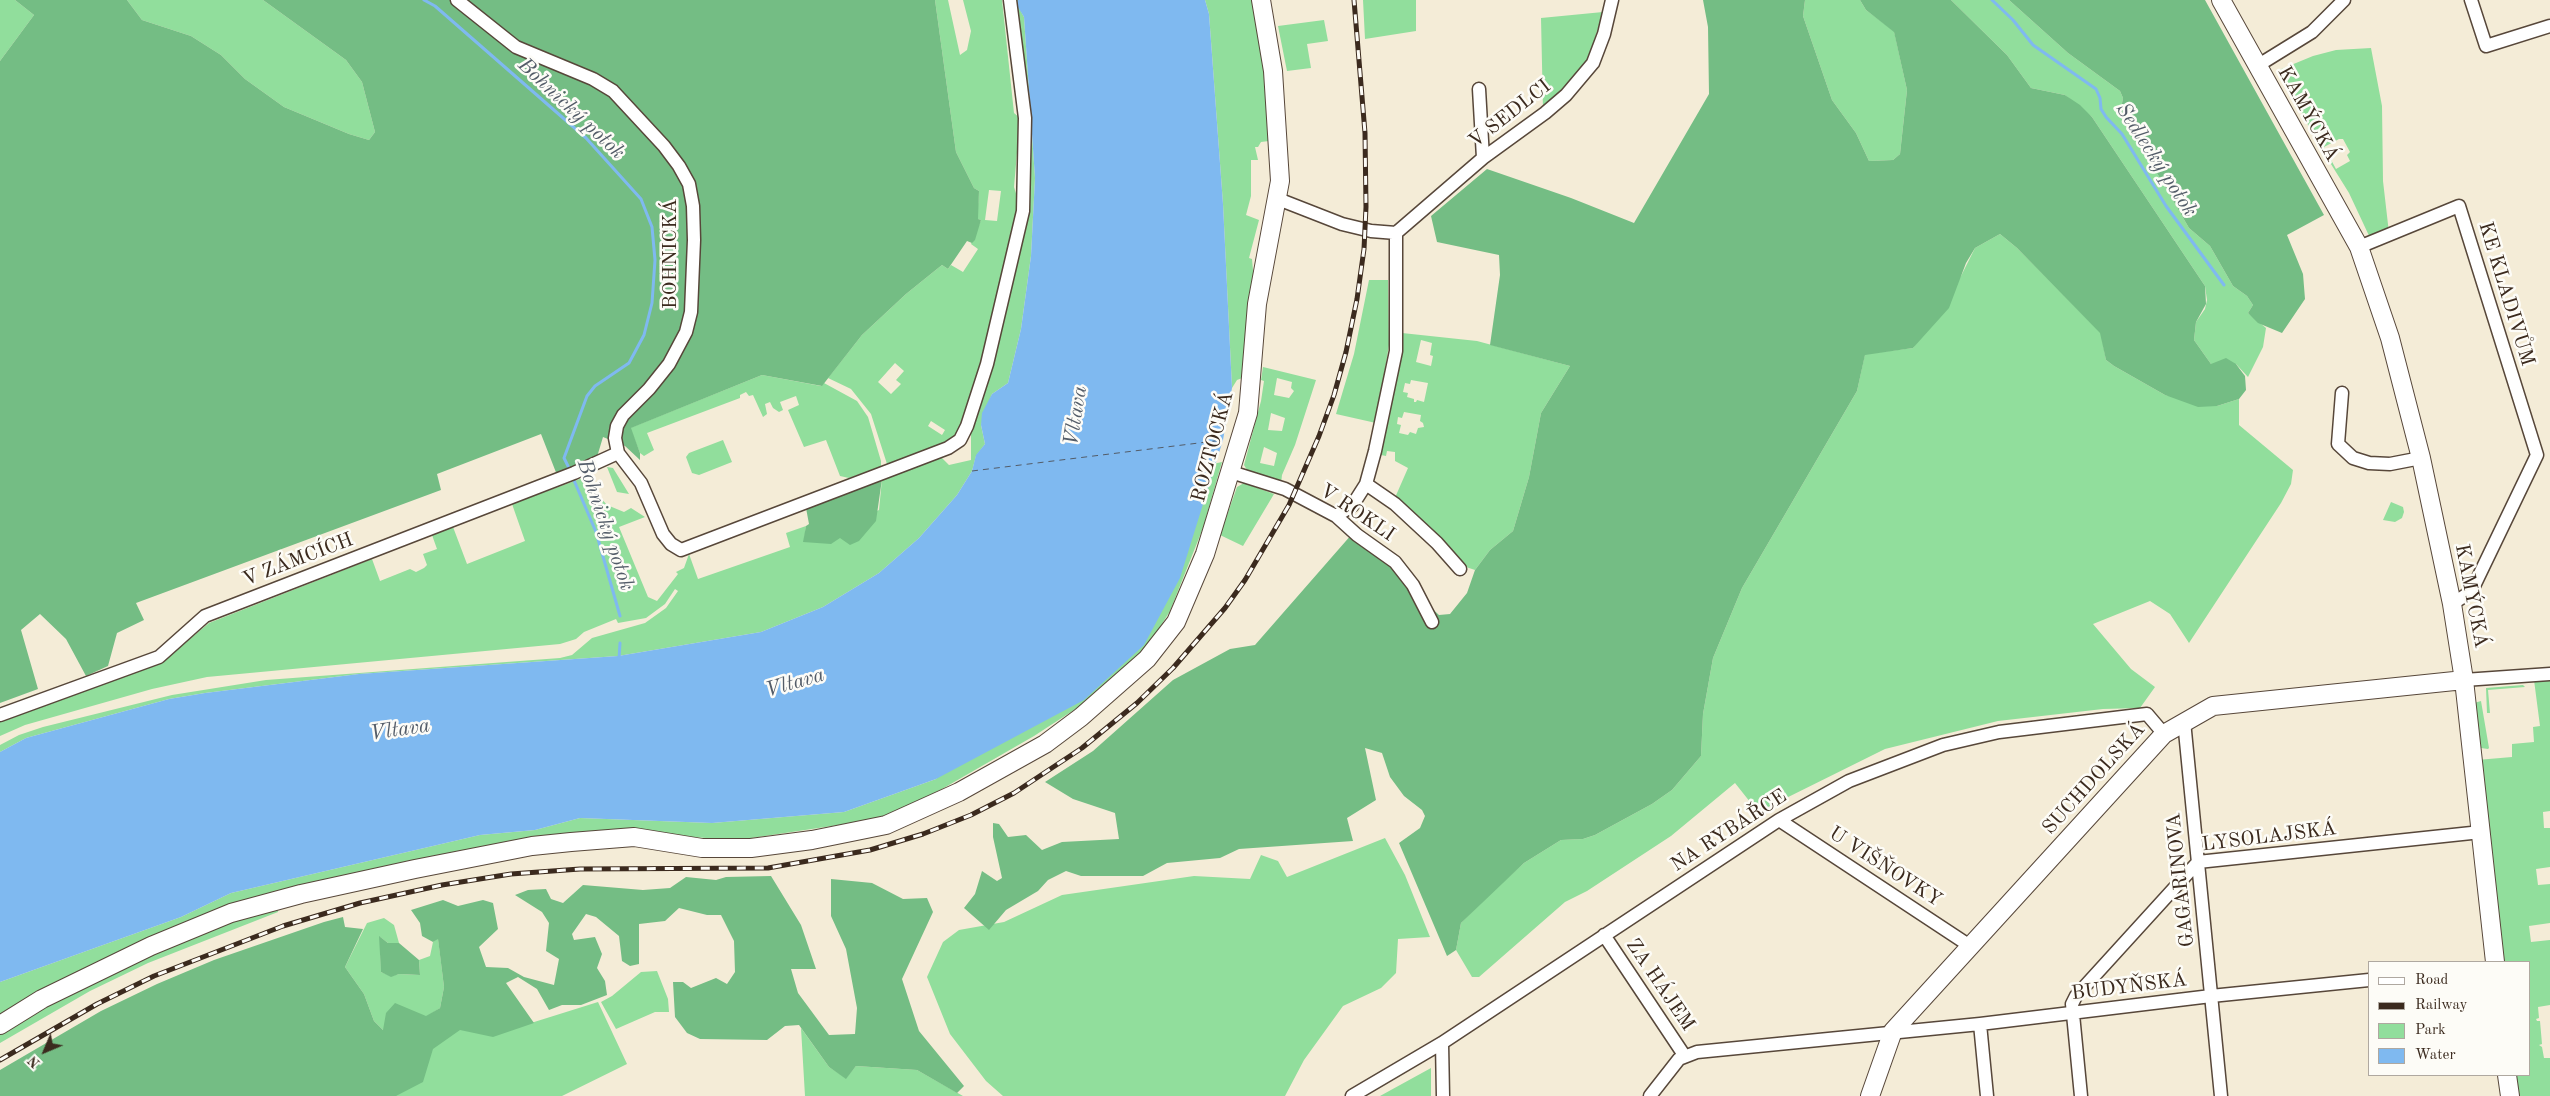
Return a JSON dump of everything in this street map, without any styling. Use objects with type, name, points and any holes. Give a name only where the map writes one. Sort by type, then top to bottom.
[{"type":"main road","name":"ROZTOCKÁ","points":[[0,1026],[42,999],[151,946],[231,913],[302,894],[532,846],[634,837],[719,849],[751,848],[812,840],[886,825],[959,792],[1045,744],[1120,685],[1163,640],[1176,622],[1205,554],[1248,413],[1257,304],[1278,199],[1278,144],[1274,81],[1261,0]]},
{"type":"main road","name":"KAMÝCKÁ","points":[[2221,0],[2359,247],[2390,338],[2421,458],[2452,604],[2464,680],[2495,961]]},
{"type":"main road","name":"SUCHDOLSKÁ","points":[[1870,1096],[1894,1031],[2164,734],[2213,706],[2464,680]]},
{"type":"main road","points":[[2507,1076],[2510,1096]]},
{"type":"street","name":"BOHNICKÁ","points":[[457,0],[516,47],[592,79],[613,91],[664,146],[689,184],[693,206],[694,240],[691,312],[686,332],[669,364],[617,426],[615,438],[618,453]]},
{"type":"street","points":[[618,453],[641,483],[663,534],[670,544],[681,550],[948,448],[960,440],[967,426],[987,364],[1023,211],[1025,118],[1010,0]]},
{"type":"street","name":"V SEDLCI","points":[[1396,233],[1483,158],[1545,114],[1581,78],[1593,63],[1599,48],[1612,0]]},
{"type":"street","points":[[2257,66],[2312,32],[2344,0]]},
{"type":"street","points":[[2471,0],[2486,46],[2550,26]]},
{"type":"street","points":[[1479,89],[1483,158]]},
{"type":"street","points":[[1278,199],[1342,224],[1371,231],[1396,233],[1396,351],[1376,451],[1366,484],[1352,506],[1336,516]]},
{"type":"street","name":"KE KLADIVŮM","points":[[2359,247],[2459,206],[2537,455],[2474,586],[2466,595],[2452,604]]},
{"type":"street","points":[[2342,394],[2338,444],[2353,458],[2369,464],[2390,464],[2421,458]]},
{"type":"street","name":"V ZÁMCÍCH","points":[[0,715],[159,657],[205,616],[572,474],[618,453]]},
{"type":"street","name":"V ROKLI","points":[[1231,472],[1285,489],[1336,516],[1357,535],[1395,562],[1413,586],[1432,622]]},
{"type":"street","points":[[1366,484],[1395,504],[1437,543],[1460,569]]},
{"type":"street","points":[[2464,680],[2550,674]]},
{"type":"street","name":"NA RYBÁŘCE","points":[[1352,1096],[1442,1043],[1779,820],[1849,781],[1943,745],[1999,732],[2147,714],[2164,734]]},
{"type":"street","name":"GAGARINOVA","points":[[2184,721],[2221,1096]]},
{"type":"street","name":"U VIŠŇOVKY","points":[[1779,820],[1970,946]]},
{"type":"street","name":"LYSOLAJSKÁ","points":[[2072,1013],[2072,1004],[2076,996],[2198,862],[2481,832]]},
{"type":"street","name":"ZA HÁJEM","points":[[1604,935],[1684,1055]]},
{"type":"street","name":"BUDYŇSKÁ","points":[[1684,1055],[1697,1052],[1894,1031],[1980,1024],[2211,996],[2368,980]]},
{"type":"street","points":[[2072,1013],[2081,1096]]},
{"type":"street","points":[[1980,1024],[1987,1096]]},
{"type":"street","points":[[1442,1043],[1443,1096]]},
{"type":"street","points":[[1650,1096],[1684,1055]]},
{"type":"green space","points":[[0,0],[15,0],[34,15],[0,61]]},
{"type":"green space","points":[[15,0],[127,0],[142,20],[191,36],[221,55],[245,79],[284,107],[349,134],[369,140],[375,132],[362,82],[346,60],[263,0],[935,0],[956,152],[974,188],[979,191],[978,219],[981,220],[975,240],[972,243],[967,241],[948,269],[942,265],[906,294],[862,335],[822,386],[762,375],[631,428],[640,453],[640,460],[625,446],[603,437],[597,457],[557,475],[541,434],[437,474],[441,490],[136,603],[144,620],[117,633],[108,666],[86,676],[66,639],[40,614],[21,630],[38,689],[0,703],[0,61],[34,15]]},
{"type":"green space","points":[[127,0],[263,0],[346,60],[362,82],[375,132],[369,140],[349,134],[284,107],[245,79],[221,55],[191,36],[142,20]]},
{"type":"green space","points":[[935,0],[948,0],[960,55],[967,50],[971,31],[963,0],[1002,0],[1014,113],[1020,118],[1014,187],[1019,203],[982,373],[956,438],[949,445],[890,466],[887,464],[871,414],[851,389],[828,378],[862,335],[906,294],[942,265],[948,269],[951,265],[963,272],[978,249],[971,244],[981,220],[977,219],[979,191],[974,188],[956,152]],"holes":[[[989,190],[1001,191],[997,221],[985,220]],[[895,363],[904,371],[896,380],[901,384],[891,394],[878,382]],[[931,421],[945,430],[942,435],[928,426]]]},
{"type":"green space","points":[[1012,0],[1018,0],[1017,4],[1024,17],[1035,178],[1031,256],[1021,329],[1008,383],[992,394],[981,425],[985,444],[976,456],[972,471],[957,495],[919,538],[879,573],[823,607],[761,632],[618,656],[359,674],[205,693],[169,699],[26,738],[0,752],[0,745],[19,735],[43,727],[172,695],[266,680],[560,658],[572,655],[592,638],[645,623],[666,608],[678,591],[675,589],[665,604],[646,618],[618,623],[616,619],[584,632],[576,639],[560,644],[207,677],[152,689],[25,725],[0,736],[0,722],[161,663],[209,623],[372,559],[380,581],[410,569],[416,572],[427,565],[423,554],[437,549],[432,535],[453,527],[467,564],[525,541],[512,504],[588,476],[592,488],[607,505],[624,512],[631,508],[645,517],[619,527],[648,597],[657,601],[678,574],[676,572],[684,568],[689,554],[698,579],[790,547],[786,533],[806,526],[804,542],[879,510],[882,479],[939,455],[949,465],[971,460],[971,433],[1025,213]]},
{"type":"green space","points":[[1205,0],[1254,0],[1265,67],[1269,141],[1261,142],[1258,147],[1255,147],[1258,160],[1251,160],[1251,196],[1246,215],[1259,220],[1249,258],[1252,259],[1254,282],[1245,377],[1237,380],[1232,388],[1223,204],[1209,14]]},
{"type":"green space","points":[[1363,0],[1416,0],[1416,31],[1365,39]]},
{"type":"green space","points":[[1703,0],[1805,0],[1803,16],[1832,100],[1856,133],[1869,161],[1893,160],[1900,154],[1907,90],[1894,32],[1866,10],[1860,0],[1951,0],[2007,55],[2031,88],[2065,95],[2080,105],[2092,117],[2205,286],[2206,304],[2196,322],[2194,340],[2211,364],[2226,358],[2236,364],[2245,376],[2246,390],[2239,399],[2217,406],[2198,407],[2165,395],[2114,366],[2106,360],[2100,333],[2017,248],[2000,234],[1975,248],[1966,263],[1949,308],[1913,348],[1865,355],[1857,391],[1742,588],[1713,658],[1703,714],[1701,756],[1672,790],[1652,804],[1595,835],[1583,839],[1561,840],[1524,863],[1461,923],[1456,950],[1447,956],[1399,843],[1420,828],[1425,816],[1422,810],[1404,796],[1390,777],[1382,753],[1365,748],[1376,800],[1347,818],[1353,841],[1239,849],[1220,858],[1167,863],[1143,876],[1081,876],[1066,871],[1048,880],[1038,891],[1006,910],[989,930],[964,908],[975,894],[982,871],[997,881],[1002,878],[993,837],[993,823],[999,824],[1008,837],[1026,835],[1042,850],[1062,842],[1119,839],[1115,813],[1073,799],[1045,782],[1093,751],[1173,680],[1230,649],[1255,645],[1352,534],[1399,570],[1413,591],[1439,615],[1450,614],[1467,593],[1475,570],[1490,550],[1513,531],[1529,477],[1541,413],[1570,366],[1490,345],[1500,275],[1499,255],[1437,242],[1431,216],[1487,169],[1571,198],[1634,223],[1709,94],[1708,27]]},
{"type":"green space","points":[[1805,0],[1860,0],[1866,10],[1894,31],[1907,90],[1900,154],[1893,160],[1869,161],[1856,133],[1832,100],[1803,16]]},
{"type":"green space","points":[[1951,0],[2009,0],[2068,53],[2120,91],[2123,98],[2120,114],[2129,125],[2189,228],[2210,246],[2233,286],[2247,296],[2253,305],[2248,313],[2266,328],[2263,347],[2248,377],[2236,364],[2211,364],[2194,340],[2196,322],[2205,309],[2207,300],[2205,286],[2092,117],[2065,95],[2031,88],[2007,55]]},
{"type":"green space","points":[[2009,0],[2205,0],[2324,215],[2287,235],[2303,274],[2305,299],[2282,333],[2258,323],[2248,313],[2253,305],[2247,296],[2233,286],[2210,246],[2189,228],[2129,125],[2120,114],[2123,98],[2120,91],[2068,53]]},
{"type":"green space","points":[[1603,12],[1588,60],[1590,61],[1543,110],[1541,18]]},
{"type":"green space","points":[[1324,20],[1328,41],[1307,44],[1311,68],[1287,71],[1278,26]]},
{"type":"green space","points":[[2371,48],[2382,106],[2383,181],[2389,233],[2371,240],[2349,193],[2316,140],[2279,70],[2313,56],[2336,50]],"holes":[[[2339,139],[2343,139],[2350,152],[2347,155],[2350,161],[2336,169],[2324,147]]]},
{"type":"green space","points":[[2000,234],[2017,248],[2101,333],[2106,360],[2165,395],[2217,406],[2239,399],[2239,425],[2293,470],[2291,484],[2281,503],[2189,643],[2170,614],[2150,601],[2093,624],[2131,669],[2155,687],[2140,708],[2103,709],[1998,721],[1885,749],[1758,812],[1735,783],[1671,836],[1587,891],[1565,902],[1479,977],[1472,977],[1456,950],[1461,923],[1483,900],[1524,863],[1561,840],[1583,839],[1595,835],[1652,804],[1672,790],[1701,756],[1703,714],[1713,658],[1742,588],[1857,391],[1865,354],[1913,348],[1961,276],[1975,248]]},
{"type":"green space","points":[[1369,280],[1388,280],[1389,345],[1376,423],[1336,414],[1354,354]]},
{"type":"green space","points":[[1402,333],[1477,341],[1570,366],[1541,413],[1529,477],[1513,531],[1490,550],[1475,570],[1463,566],[1394,500],[1408,468],[1395,461],[1395,452],[1387,451],[1386,456],[1381,455],[1402,349]],"holes":[[[1421,340],[1432,343],[1430,355],[1433,356],[1431,366],[1416,362]],[[1411,380],[1428,383],[1424,402],[1417,400],[1414,402],[1414,399],[1407,397],[1408,393],[1403,392],[1405,383],[1410,384]],[[1404,412],[1421,415],[1420,421],[1424,427],[1418,428],[1416,434],[1410,432],[1408,435],[1399,433],[1401,425],[1397,424],[1398,417],[1402,418]]]},
{"type":"green space","points":[[1263,367],[1316,380],[1295,445],[1282,475],[1281,484],[1247,470],[1244,465],[1261,401],[1264,381],[1261,380]],"holes":[[[1277,378],[1292,382],[1291,388],[1294,391],[1289,398],[1274,395]],[[1271,413],[1285,418],[1282,431],[1268,430]],[[1264,447],[1277,453],[1274,466],[1260,463]]]},
{"type":"green space","points":[[762,375],[821,386],[824,383],[857,401],[868,417],[881,461],[881,467],[849,478],[840,476],[826,440],[804,447],[788,410],[799,405],[796,396],[780,402],[783,410],[779,412],[773,408],[770,402],[765,404],[767,414],[763,417],[753,395],[749,396],[746,392],[740,395],[740,398],[647,433],[654,450],[644,456],[640,453],[630,428]]},
{"type":"green space","points":[[723,440],[732,462],[699,475],[692,473],[686,457],[689,453]]},
{"type":"green space","points":[[1222,462],[1203,528],[1170,611],[1147,648],[1094,697],[1034,736],[942,789],[893,814],[852,823],[738,840],[611,832],[300,887],[0,1019],[0,982],[181,917],[231,893],[480,835],[535,830],[580,818],[712,823],[844,812],[936,779],[1213,464]]},
{"type":"green space","points":[[607,467],[613,468],[629,494],[617,492]]},
{"type":"green space","points":[[882,479],[876,521],[859,541],[850,545],[840,538],[831,544],[803,542],[806,526],[809,524],[806,508]]},
{"type":"green space","points":[[1244,483],[1274,494],[1243,546],[1220,535],[1237,487]]},
{"type":"green space","points":[[2391,502],[2403,507],[2404,512],[2402,518],[2395,522],[2383,520]]},
{"type":"green space","points":[[2534,680],[2550,680],[2550,811],[2543,812],[2544,828],[2550,828],[2550,867],[2536,869],[2538,885],[2550,884],[2550,923],[2529,926],[2531,942],[2550,940],[2550,1005],[2538,1007],[2539,1018],[2536,1019],[2540,1021],[2542,1044],[2539,1045],[2542,1047],[2544,1058],[2550,1058],[2550,1096],[2512,1096],[2509,1076],[2530,1076],[2530,961],[2498,961],[2477,760],[2512,757],[2512,744],[2534,742],[2533,727],[2540,726]]},
{"type":"green space","points":[[2523,685],[2525,687],[2488,690],[2490,713],[2487,713],[2486,688]]},
{"type":"green space","points":[[2481,701],[2488,749],[2481,748],[2477,744],[2474,703]]},
{"type":"green space","points":[[1385,838],[1405,875],[1430,937],[1398,939],[1396,973],[1381,988],[1343,1006],[1304,1060],[1285,1096],[1003,1096],[986,1081],[950,1034],[927,977],[943,942],[959,930],[1004,922],[1062,895],[1194,876],[1250,879],[1261,855],[1278,861],[1287,877]]},
{"type":"green space","points":[[771,876],[801,925],[816,969],[791,969],[798,993],[829,1035],[855,1034],[857,1008],[846,949],[831,916],[831,879],[872,883],[903,899],[927,898],[933,912],[902,979],[919,1031],[964,1086],[957,1093],[917,1070],[856,1066],[846,1079],[829,1067],[799,1025],[785,1026],[767,1040],[700,1039],[687,1033],[675,1017],[673,982],[683,982],[691,988],[716,978],[727,984],[735,972],[734,941],[721,915],[707,915],[679,908],[665,921],[639,924],[639,964],[630,966],[622,961],[619,936],[596,917],[586,914],[572,934],[574,940],[595,937],[602,954],[597,968],[605,981],[607,995],[581,1005],[562,1005],[549,1010],[537,989],[518,977],[506,983],[534,1023],[493,1037],[460,1030],[433,1049],[423,1082],[396,1096],[0,1096],[0,1070],[101,1011],[157,984],[214,960],[324,922],[343,917],[345,927],[363,929],[345,967],[364,994],[374,1021],[383,1030],[386,1013],[395,1003],[426,1016],[440,1008],[444,987],[438,939],[433,942],[422,936],[420,923],[411,910],[443,900],[458,906],[483,900],[493,903],[498,929],[479,947],[486,967],[508,968],[524,977],[554,985],[559,959],[546,951],[549,923],[542,912],[515,895],[528,890],[546,889],[551,899],[563,903],[583,885],[643,890],[670,888],[686,877],[716,880],[726,877]]},
{"type":"green space","points":[[277,905],[278,912],[148,963],[90,991],[0,1043],[0,1032],[48,1003],[213,926]]},
{"type":"green space","points":[[384,918],[394,925],[399,943],[388,943],[380,937],[381,972],[391,976],[399,974],[420,975],[419,960],[430,956],[433,942],[438,938],[444,987],[440,1008],[426,1017],[384,1031],[374,1021],[364,994],[345,967],[367,923]]},
{"type":"green space","points":[[379,936],[388,943],[399,943],[419,960],[420,975],[399,974],[391,977],[381,972]]},
{"type":"green space","points":[[657,971],[668,999],[669,1012],[655,1012],[616,1029],[601,1002],[612,996],[641,972]]},
{"type":"green space","points":[[598,1002],[627,1064],[562,1096],[384,1096],[431,1047],[460,1029],[531,1023]]},
{"type":"green space","points":[[801,1028],[829,1067],[846,1078],[856,1066],[917,1070],[963,1096],[805,1096]]},
{"type":"green space","points":[[1431,1068],[1431,1096],[1380,1096]]},
{"type":"water","name":"Vltava","points":[[1018,0],[1205,0],[1209,14],[1223,204],[1232,388],[1223,440],[1180,578],[1144,645],[1084,700],[936,779],[844,812],[712,823],[580,818],[535,830],[480,835],[231,893],[181,917],[0,982],[0,752],[26,738],[169,699],[205,693],[359,674],[618,656],[761,632],[823,607],[879,573],[919,538],[957,495],[972,471],[976,455],[985,444],[981,425],[982,413],[992,394],[1008,383],[1021,329],[1031,256],[1035,178],[1024,17],[1016,4]]},
{"type":"waterway","name":"Bohnický potok","points":[[424,0],[435,6],[586,138],[641,199],[652,227],[655,260],[652,303],[644,335],[629,363],[595,386],[587,396],[564,458],[571,472]]},
{"type":"waterway","name":"Sedlecký potok","points":[[1992,0],[2013,20],[2033,45],[2096,89],[2100,98],[2101,109],[2106,117],[2122,134],[2166,206],[2224,285]]},
{"type":"waterway","name":"Bohnický potok","points":[[573,478],[596,532],[620,616]]},
{"type":"waterway","name":"Bohnický potok","points":[[619,659],[620,643]]},
{"type":"ferry route","points":[[972,471],[1223,440]]},
{"type":"railway","points":[[0,1060],[97,1004],[154,976],[283,926],[360,903],[442,885],[511,874],[580,869],[768,868],[870,850],[923,834],[971,815],[1014,793],[1082,748],[1137,703],[1173,668],[1225,608],[1245,580],[1289,505],[1319,436],[1334,395],[1346,352],[1357,299],[1364,249],[1366,207],[1365,133],[1354,0]]}]
